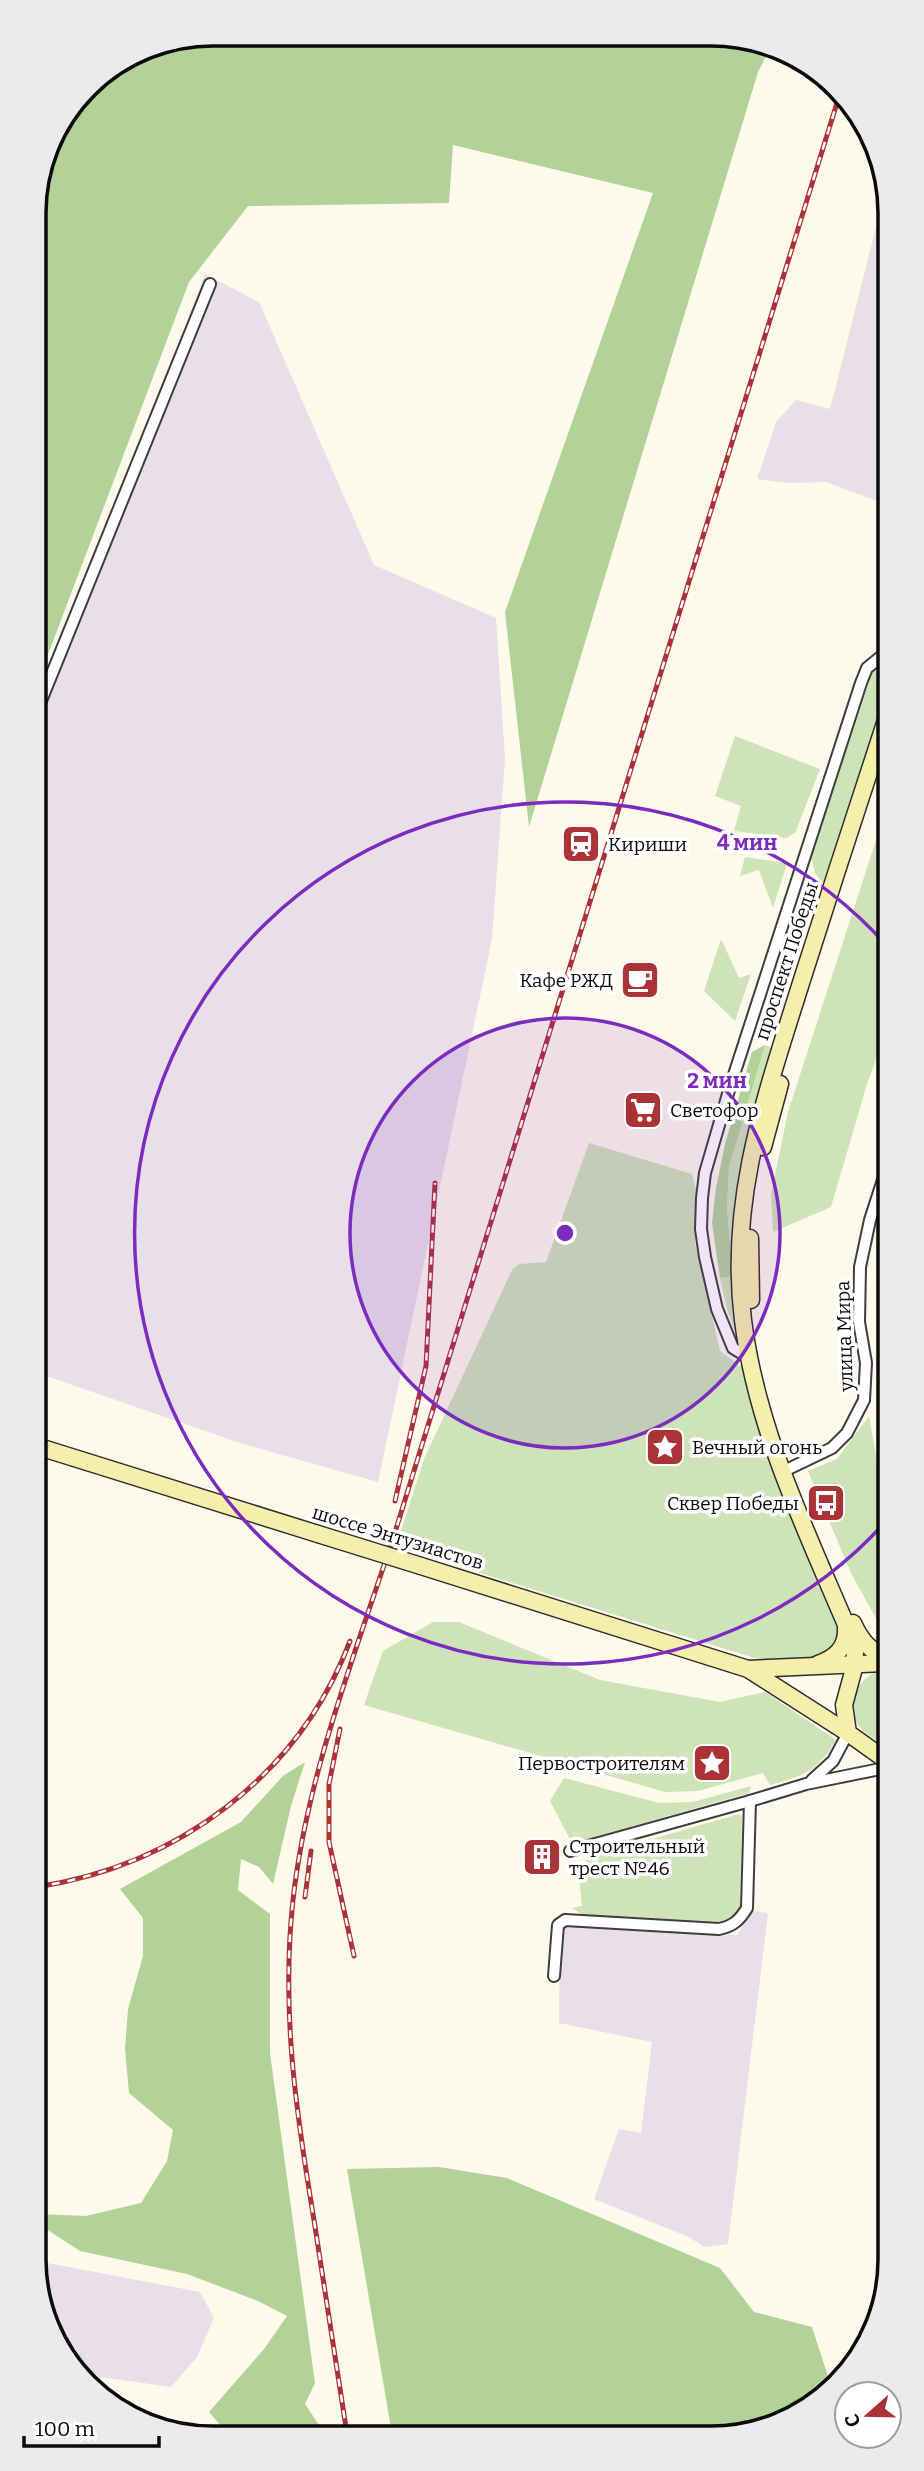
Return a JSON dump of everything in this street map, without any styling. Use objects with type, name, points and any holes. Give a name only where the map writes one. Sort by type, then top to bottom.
[{"type":"main road","name":"проспект Победы","points":[[849,1624],[767,1426],[749,1355],[742,1313],[739,1262],[741,1219],[751,1153],[766,1095],[878,745]]},
{"type":"main road","name":"проспект Победы","points":[[786,1471],[769,1404],[751,1307],[752,1203],[788,1053],[878,773]]},
{"type":"main road","name":"шоссе Энтузиастов","points":[[46,1449],[748,1669]]},
{"type":"main road","points":[[849,1624],[878,1656]]},
{"type":"main road","points":[[848,1732],[844,1705],[852,1682],[855,1653],[849,1624]]},
{"type":"main road","points":[[812,1666],[838,1654],[844,1644],[849,1624]]},
{"type":"main road","points":[[748,1669],[878,1663]]},
{"type":"main road","points":[[852,1682],[865,1671],[878,1666]]},
{"type":"main road","points":[[748,1669],[848,1732],[878,1756]]},
{"type":"street","points":[[46,688],[210,284]]},
{"type":"street","points":[[749,1355],[733,1348],[717,1309],[701,1228],[705,1173],[730,1087],[861,683],[867,668],[878,660]]},
{"type":"street","name":"улица Мира","points":[[786,1471],[832,1448],[847,1433],[864,1400],[866,1363],[859,1322],[860,1267],[878,1195]]},
{"type":"street","points":[[806,1784],[833,1761],[848,1732]]},
{"type":"street","points":[[570,1851],[806,1784],[878,1768]]},
{"type":"street","points":[[554,1976],[556,1934],[558,1925],[565,1920],[719,1929],[732,1926],[741,1918],[747,1908],[750,1801]]},
{"type":"shaded area","points":[[878,220],[878,501],[826,482],[789,483],[757,479],[776,422],[796,400],[830,409]]},
{"type":"shaded area","points":[[205,274],[259,302],[374,565],[496,618],[505,759],[492,939],[378,1482],[243,1444],[46,1376],[46,693]]},
{"type":"shaded area","points":[[752,1911],[768,1913],[728,2244],[704,2247],[689,2237],[594,2199],[619,2129],[641,2133],[652,2042],[559,2023],[560,1931],[567,1924],[584,1923],[737,1935]]},
{"type":"shaded area","points":[[46,2263],[200,2292],[214,2318],[197,2357],[171,2387],[93,2376],[74,2351],[54,2312]]},
{"type":"green space","points":[[712,46],[734,47],[767,55],[758,72],[529,827],[505,612],[653,193],[453,145],[449,203],[248,206],[189,282],[46,660],[47,190],[51,169],[63,138],[80,111],[102,87],[138,63],[159,54],[190,47]]},
{"type":"green space","points":[[878,666],[878,732],[829,885],[822,882],[815,873],[811,857],[874,668]]},
{"type":"green space","points":[[735,736],[820,769],[795,833],[786,838],[734,831],[741,806],[715,796]]},
{"type":"green space","points":[[878,834],[878,1054],[831,1207],[773,1232],[771,1194],[788,1112]]},
{"type":"green space","points":[[745,857],[787,863],[773,908],[759,870],[740,876]]},
{"type":"green space","points":[[721,939],[739,978],[751,974],[735,1021],[704,991]]},
{"type":"green space","points":[[765,1045],[778,1051],[745,1162],[742,1341],[738,1341],[720,1278],[733,1276],[727,1208],[729,1168]]},
{"type":"green space","points":[[765,1045],[729,1168],[727,1208],[733,1276],[720,1278],[712,1223],[716,1188],[725,1144],[752,1052]]},
{"type":"green space","points":[[589,1143],[692,1174],[696,1190],[695,1242],[720,1351],[743,1368],[750,1378],[827,1588],[840,1634],[827,1654],[797,1660],[758,1659],[396,1547],[424,1459],[512,1270],[519,1264],[546,1262]]},
{"type":"green space","points":[[869,1416],[878,1467],[878,1622],[851,1573],[808,1471],[837,1459]]},
{"type":"green space","points":[[433,1622],[459,1622],[600,1680],[720,1702],[765,1692],[836,1740],[823,1759],[809,1771],[782,1782],[770,1785],[763,1773],[698,1791],[665,1792],[364,1705],[383,1651]]},
{"type":"green space","points":[[876,1672],[878,1741],[861,1729],[854,1717],[853,1708],[857,1690],[868,1676]]},
{"type":"green space","points":[[305,1762],[291,1806],[273,1884],[259,1867],[241,1859],[238,1890],[270,1914],[270,2053],[315,2383],[305,2404],[320,2426],[221,2426],[209,2412],[264,2349],[287,2316],[258,2301],[187,2274],[80,2251],[46,2229],[46,2214],[86,2216],[141,2203],[167,2161],[173,2130],[129,2093],[125,2049],[128,2009],[143,1956],[143,1918],[120,1889],[241,1822],[283,1776]]},
{"type":"green space","points":[[564,1778],[659,1803],[693,1802],[751,1786],[749,1793],[572,1843],[550,1801]]},
{"type":"green space","points":[[739,1814],[742,1816],[740,1908],[734,1917],[716,1924],[583,1915],[572,1908],[582,1906],[578,1866],[593,1856]]},
{"type":"green space","points":[[439,2167],[507,2178],[720,2268],[754,2312],[812,2327],[828,2378],[786,2408],[765,2417],[734,2424],[391,2426],[347,2169]]},
{"type":"railway","points":[[346,2426],[301,2140],[292,2061],[290,1941],[293,1900],[310,1805],[335,1712],[396,1529],[837,103]]},
{"type":"railway","points":[[395,1501],[426,1366],[435,1183]]},
{"type":"railway","points":[[46,1885],[88,1876],[137,1859],[184,1836],[227,1807],[265,1773],[299,1733],[328,1689],[350,1641]]},
{"type":"railway","points":[[340,1729],[329,1784],[329,1842],[354,1956]]},
{"type":"railway","points":[[305,1897],[311,1851]]},
{"type":"place","name":"Кириши","points":[[581,844]]},
{"type":"place","name":"Кафе РЖД","points":[[640,980]]},
{"type":"place","name":"Светофор","points":[[643,1110]]},
{"type":"place","name":"Вечный огонь","points":[[665,1447]]},
{"type":"place","name":"Сквер Победы","points":[[826,1503]]},
{"type":"place","name":"Первостроителям","points":[[712,1763]]},
{"type":"place","name":"Строительный трест №46","points":[[542,1857]]}]
